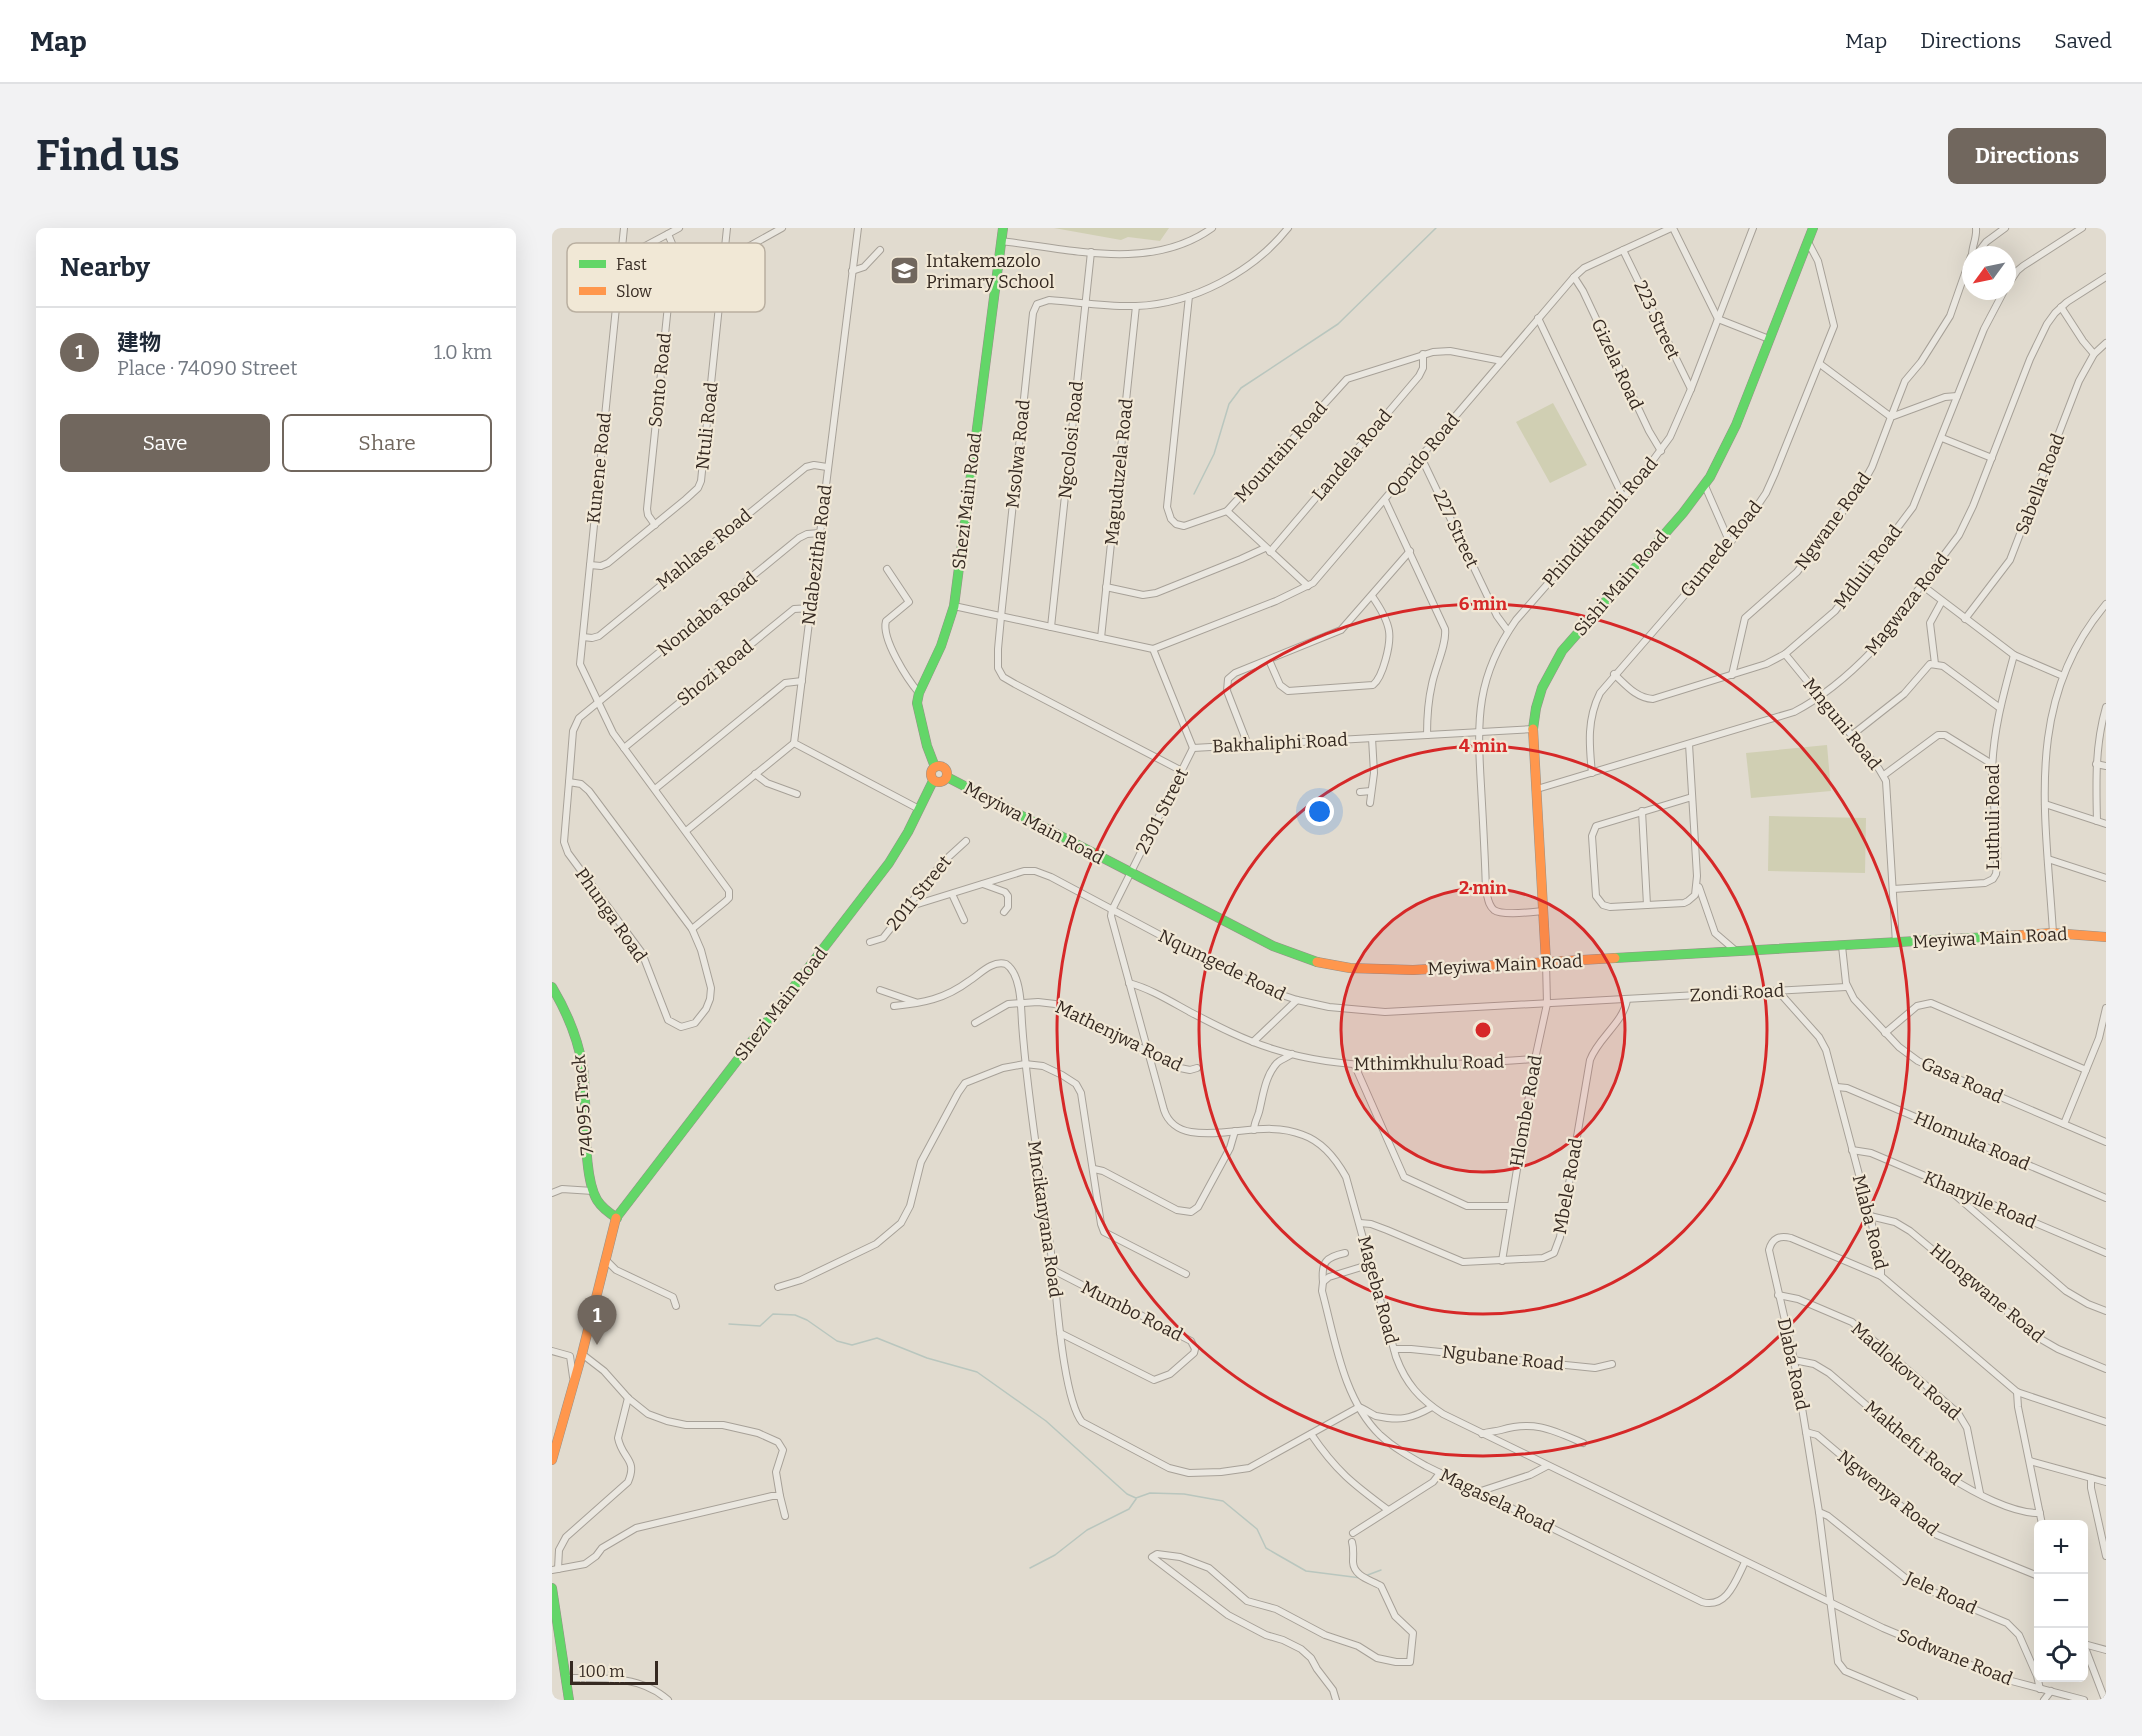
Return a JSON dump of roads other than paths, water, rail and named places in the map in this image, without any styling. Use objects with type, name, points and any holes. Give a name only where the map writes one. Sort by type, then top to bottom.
[{"type":"street","name":"Kunene Road","points":[[623,243],[624,228]]},
{"type":"street","points":[[651,243],[679,228]]},
{"type":"street","name":"Ntuli Road","points":[[726,243],[727,228]]},
{"type":"street","points":[[755,243],[782,228]]},
{"type":"street","name":"Ndabezitha Road","points":[[794,743],[858,228]]},
{"type":"street","name":"Shezi Main Road","points":[[935,766],[918,711],[919,693],[941,646],[954,606],[1003,228]]},
{"type":"street","points":[[1001,241],[1090,252],[1149,253],[1176,246],[1212,228]]},
{"type":"street","name":"Msolwa Road","points":[[1182,771],[1005,678],[1000,672],[997,660],[1000,617],[1034,309],[1040,302],[1049,300],[1136,306],[1189,296],[1237,273],[1263,254],[1288,228]]},
{"type":"street","points":[[1672,228],[1718,319],[1769,339]]},
{"type":"street","name":"Qondo Road","points":[[1153,649],[1276,601],[1308,586],[1319,578],[1574,277],[1584,268],[1672,228]]},
{"type":"street","name":"Phindikhambi Road","points":[[1544,911],[1497,912],[1488,902],[1478,732],[1480,704],[1488,673],[1496,652],[1508,631],[1527,606],[1623,498],[1661,451],[1678,422],[1754,228]]},
{"type":"street","name":"Sishi Main Road","points":[[1546,962],[1533,729],[1536,706],[1544,682],[1562,651],[1705,486],[1732,434],[1813,228]]},
{"type":"street","name":"Ngwane Road","points":[[1973,246],[1977,238],[1976,228]]},
{"type":"street","points":[[1983,246],[2005,228]]},
{"type":"street","points":[[2016,272],[2082,228]]},
{"type":"street","name":"Sonto Road","points":[[668,234],[672,243]]},
{"type":"street","name":"Gumede Road","points":[[1592,773],[1589,736],[1592,713],[1600,693],[1614,674],[1730,543],[1751,516],[1776,474],[1834,321],[1818,261],[1809,242]]},
{"type":"street","points":[[852,271],[864,267],[880,250]]},
{"type":"street","name":"223 Street","points":[[1623,250],[1691,390]]},
{"type":"street","name":"Ngcolosi Road","points":[[1051,627],[1090,252]]},
{"type":"street","name":"Gizela Road","points":[[1574,277],[1661,451]]},
{"type":"street","name":"Magwaza Road","points":[[1537,789],[1794,712],[1861,663],[1923,586],[1959,535],[1973,506],[2036,344],[2051,318],[2061,308],[2106,277]]},
{"type":"street","name":"Ngwane Road","points":[[1732,675],[1745,618],[1797,572],[1859,490],[1872,467],[1905,381],[1921,362],[1950,316],[1962,284]]},
{"type":"street","name":"Mountain Road","points":[[1189,296],[1167,513],[1173,522],[1184,526],[1227,511],[1344,381],[1423,354],[1450,351],[1502,361]]},
{"type":"street","name":"Mdluli Road","points":[[1614,674],[1643,699],[1653,699],[1766,664],[1785,654],[1819,627],[1835,611],[1907,516],[1916,500],[1983,329],[1999,300]]},
{"type":"street","name":"Maguduzela Road","points":[[1101,638],[1136,306]]},
{"type":"street","points":[[2061,308],[2094,354]]},
{"type":"street","name":"Kunene Road","points":[[616,312],[580,664],[608,726],[725,884],[730,895],[692,930]]},
{"type":"street","name":"Sonto Road","points":[[655,525],[647,509],[667,312]]},
{"type":"street","name":"Ntuli Road","points":[[590,565],[601,566],[608,562],[695,491],[701,482],[719,312]]},
{"type":"street","points":[[1538,318],[1623,498]]},
{"type":"street","name":"Sabella Road","points":[[1965,619],[2010,560],[2079,381],[2094,354],[2106,343]]},
{"type":"street","name":"Landela Road","points":[[1107,587],[1143,595],[1155,593],[1268,550],[1419,376],[1423,369],[1423,354]]},
{"type":"street","points":[[1820,363],[1891,417],[1938,399],[1957,396]]},
{"type":"street","points":[[1942,438],[1992,458]]},
{"type":"street","name":"227 Street","points":[[1421,458],[1431,474],[1497,616],[1508,631]]},
{"type":"street","name":"Mahlase Road","points":[[583,637],[598,636],[806,467],[814,465],[827,467]]},
{"type":"street","points":[[1705,486],[1730,543]]},
{"type":"street","points":[[1385,500],[1442,620],[1446,634],[1429,695],[1427,735]]},
{"type":"street","points":[[1227,511],[1308,586]]},
{"type":"street","name":"Nondaba Road","points":[[598,704],[799,538],[807,534],[820,533]]},
{"type":"street","points":[[1248,745],[1226,683],[1235,673],[1341,630],[1410,551]]},
{"type":"street","points":[[887,569],[909,602],[886,621],[885,630],[905,675],[919,693]]},
{"type":"street","points":[[1923,586],[2014,655],[2063,676]]},
{"type":"street","points":[[1269,660],[1280,685],[1288,691],[1373,685],[1380,677],[1390,633],[1372,596]]},
{"type":"street","points":[[1935,664],[1930,623],[1942,601]]},
{"type":"street","points":[[2053,933],[2045,804],[2044,759],[2048,729],[2063,676],[2087,628],[2106,604]]},
{"type":"street","points":[[954,606],[1153,649]]},
{"type":"street","name":"Shozi Road","points":[[624,748],[791,612],[798,607],[811,608]]},
{"type":"street","name":"Bakhaliphi Road","points":[[1153,649],[1193,748],[1533,729]]},
{"type":"street","name":"Mnguni Road","points":[[1785,654],[1884,776],[1887,788],[1896,943]]},
{"type":"street","name":"Luthuli Road","points":[[1893,889],[1985,883],[1993,879],[1997,868],[1992,764],[2000,708],[2014,655]]},
{"type":"street","points":[[1852,735],[1887,709],[1904,694],[1926,668],[1935,664],[1943,666],[2000,708]]},
{"type":"street","points":[[655,789],[785,683],[802,681]]},
{"type":"street","points":[[569,782],[576,723],[598,704]]},
{"type":"street","points":[[2097,821],[2096,764],[2106,708]]},
{"type":"street","points":[[1884,776],[1938,735],[1945,735],[1953,739],[1992,764]]},
{"type":"street","points":[[1370,803],[1374,773],[1372,738]]},
{"type":"street","points":[[686,831],[794,743],[919,809]]},
{"type":"street","points":[[1689,744],[1697,884],[1695,895],[1688,901],[1610,907],[1603,905],[1596,896],[1592,836],[1596,826],[1692,797]]},
{"type":"street","name":"2301 Street","points":[[1130,873],[1193,748]]},
{"type":"street","points":[[2096,764],[2106,766]]},
{"type":"street","name":"Shezi Main Road","points":[[935,766],[943,767],[947,772],[947,777]]},
{"type":"street","name":"Shezi Main Road","points":[[552,1460],[617,1216],[889,862],[933,781],[930,773],[935,766]]},
{"type":"street","points":[[755,774],[767,783],[797,794]]},
{"type":"street","points":[[933,781],[941,783],[947,777]]},
{"type":"street","name":"Meyiwa Main Road","points":[[947,777],[1272,946],[1313,961],[1350,968],[1413,970],[2053,933],[2106,937]]},
{"type":"street","name":"Phunga Road","points":[[569,782],[581,784],[586,788],[692,930],[707,970],[711,988],[710,999],[706,1009],[695,1023],[681,1027],[668,1020],[642,953],[567,853],[564,842],[569,782]]},
{"type":"street","points":[[1360,792],[1371,791]]},
{"type":"street","points":[[2045,804],[2106,824]]},
{"type":"street","points":[[1642,811],[1647,905]]},
{"type":"street","name":"2011 Street","points":[[870,942],[882,938],[943,861],[966,841]]},
{"type":"street","points":[[2048,859],[2106,878]]},
{"type":"street","name":"Nqumgede Road","points":[[908,907],[1024,871],[1035,871],[1051,877],[1254,984],[1298,1000],[1354,1011],[1385,1012],[1627,999]]},
{"type":"street","points":[[1112,910],[1130,873]]},
{"type":"street","points":[[983,884],[1005,892],[1008,896],[1008,907],[1004,912]]},
{"type":"street","points":[[1697,884],[1715,933],[1737,951]]},
{"type":"street","points":[[952,894],[964,920]]},
{"type":"street","name":"Mageba Road","points":[[1112,910],[1112,921],[1147,1052],[1169,1121],[1176,1127],[1191,1132],[1292,1131],[1316,1142],[1329,1152],[1346,1176],[1394,1349],[1401,1370],[1410,1386],[1432,1407],[1482,1434],[1830,1604]]},
{"type":"street","points":[[1842,945],[1846,987]]},
{"type":"street","name":"Hlombe Road","points":[[1502,1260],[1535,1059],[1547,1004],[1546,962]]},
{"type":"street","name":"Mncikanyana Road","points":[[919,1003],[941,997],[984,970],[1001,963],[1015,973],[1021,1003],[1025,1064],[1060,1333],[1074,1409],[1082,1422],[1178,1471],[1199,1473],[1242,1470],[1257,1464],[1359,1407]]},
{"type":"street","name":"Mthimkhulu Road","points":[[1129,983],[1147,989],[1253,1042],[1328,1062],[1355,1066],[1392,1066],[1535,1059]]},
{"type":"street","name":"74095 Track","points":[[552,987],[560,998],[580,1055],[585,1090],[587,1153],[593,1191],[601,1207],[618,1218]]},
{"type":"street","name":"Zondi Road","points":[[1627,999],[1846,987]]},
{"type":"street","name":"Gasa Road","points":[[1846,987],[1885,1033],[1904,1052],[1918,1061],[2106,1142]]},
{"type":"street","points":[[880,990],[919,1003]]},
{"type":"street","name":"Mlaba Road","points":[[1778,991],[1822,1043],[1837,1087],[1870,1216],[1881,1264],[1881,1276],[2017,1392],[2106,1422]]},
{"type":"street","name":"Mbele Road","points":[[1360,1223],[1371,1224],[1463,1262],[1549,1256],[1556,1249],[1590,1060],[1595,1049],[1623,1013],[1627,999]]},
{"type":"street","points":[[1253,1042],[1298,1000]]},
{"type":"street","points":[[894,1006],[919,1003]]},
{"type":"street","name":"Mathenjwa Road","points":[[975,1023],[1008,1004],[1055,1004],[1180,1068],[1190,1070],[1197,1068]]},
{"type":"street","points":[[1885,1033],[1917,1006],[1931,1004],[2086,1070]]},
{"type":"street","points":[[2064,1124],[2099,1038],[2106,1008]]},
{"type":"street","points":[[1254,1130],[1260,1101],[1268,1079],[1276,1064],[1292,1054]]},
{"type":"street","points":[[778,1287],[801,1280],[876,1244],[893,1231],[905,1217],[912,1200],[921,1162],[962,1086],[996,1070],[1025,1064],[1048,1068],[1071,1080],[1079,1088],[1084,1103],[1104,1232],[1186,1274]]},
{"type":"street","points":[[1355,1066],[1404,1177],[1467,1206],[1510,1206]]},
{"type":"street","name":"Hlomuka Road","points":[[1837,1087],[1847,1088],[2106,1198]]},
{"type":"street","points":[[1094,1169],[1103,1171],[1177,1210],[1191,1212],[1198,1207],[1225,1158],[1235,1131]]},
{"type":"street","name":"Khanyile Road","points":[[1852,1150],[1870,1153],[2106,1253]]},
{"type":"street","points":[[1945,1185],[1974,1213],[2066,1291],[2106,1311]]},
{"type":"street","points":[[552,1193],[562,1189],[593,1191]]},
{"type":"street","points":[[1974,1213],[1982,1200]]},
{"type":"street","name":"Hlongwane Road","points":[[1870,1216],[1895,1222],[1910,1231],[2021,1325],[2049,1345],[2106,1369]]},
{"type":"street","name":"Dlaba Road","points":[[1830,1604],[1819,1512],[1794,1360],[1769,1250],[1774,1240],[1784,1236],[1881,1276]]},
{"type":"street","points":[[1323,1282],[1323,1272],[1329,1257],[1345,1253]]},
{"type":"street","points":[[606,1260],[616,1270],[673,1297],[676,1306]]},
{"type":"street","points":[[1323,1282],[1329,1277],[1371,1264]]},
{"type":"street","name":"Mumbo Road","points":[[1053,1270],[1191,1341],[1195,1349],[1194,1353],[1170,1374],[1154,1380],[1060,1333]]},
{"type":"street","name":"Magasela Road","points":[[1323,1282],[1322,1291],[1345,1374],[1359,1407],[1376,1431],[1406,1454],[1478,1492],[1706,1603],[1715,1602],[1728,1594],[1745,1562]]},
{"type":"street","name":"Madlokovu Road","points":[[1778,1295],[1798,1299],[1852,1322],[1958,1413],[1967,1428],[1980,1493]]},
{"type":"street","name":"Ngubane Road","points":[[1394,1349],[1595,1368],[1612,1364]]},
{"type":"street","points":[[552,1351],[570,1356],[574,1381]]},
{"type":"street","points":[[582,1354],[604,1371],[627,1398],[648,1414],[686,1425],[723,1425],[758,1433],[775,1441],[783,1450],[776,1472],[780,1496],[785,1507],[785,1516]]},
{"type":"street","name":"Makhefu Road","points":[[1794,1360],[1814,1364],[1828,1372],[1951,1478],[2025,1513],[2040,1513]]},
{"type":"street","points":[[2017,1392],[2018,1407],[2041,1520]]},
{"type":"street","points":[[627,1398],[618,1438],[633,1471],[628,1482],[566,1537],[559,1550],[555,1569],[585,1564],[602,1548],[636,1528],[780,1496]]},
{"type":"street","points":[[1359,1407],[1375,1416],[1404,1419],[1432,1407]]},
{"type":"street","points":[[1482,1434],[1513,1426],[1529,1425],[1552,1430],[1583,1443]]},
{"type":"street","name":"Ngwenya Road","points":[[1806,1432],[1817,1435],[1931,1531],[2034,1574]]},
{"type":"street","points":[[1311,1434],[1330,1461],[1347,1479],[1388,1510]]},
{"type":"street","points":[[2030,1461],[2106,1482]]},
{"type":"street","points":[[1478,1492],[1530,1475],[1547,1466]]},
{"type":"street","points":[[1353,1533],[1433,1482],[1440,1473]]},
{"type":"street","points":[[2091,1478],[2091,1488],[2106,1556]]},
{"type":"street","name":"Jele Road","points":[[1819,1512],[1828,1515],[1908,1580],[2007,1623],[2019,1635],[2037,1676],[2040,1689]]},
{"type":"street","points":[[1336,1700],[1333,1690],[1311,1658],[1301,1649],[1266,1635],[1228,1614],[1152,1557],[1157,1554],[1180,1557],[1214,1571],[1247,1601],[1275,1609],[1324,1635],[1358,1646],[1377,1658],[1410,1662],[1413,1634],[1395,1616],[1381,1586],[1362,1576],[1353,1565],[1352,1542]]},
{"type":"street","points":[[552,1588],[556,1638],[569,1700]]},
{"type":"street","points":[[1830,1604],[1836,1655],[1841,1667],[1845,1671],[1914,1700]]},
{"type":"street","name":"Sodwane Road","points":[[1830,1604],[1985,1671],[2040,1689],[2084,1700]]},
{"type":"street","points":[[2088,1646],[2106,1650]]},
{"type":"street","points":[[2088,1655],[2105,1700]]},
{"type":"street","points":[[566,1678],[606,1678],[629,1681],[661,1694],[668,1700]]},
{"type":"street","points":[[2044,1700],[2051,1691]]},
{"type":"waterway","points":[[1194,494],[1214,454],[1229,404],[1241,388],[1338,324],[1436,228]]},
{"type":"waterway","points":[[729,1324],[760,1326],[773,1314],[795,1315],[807,1320],[837,1341],[852,1345],[877,1338],[927,1358],[977,1372],[1046,1421],[1127,1494],[1136,1498],[1150,1493],[1184,1494],[1223,1501],[1257,1529],[1266,1548],[1306,1571],[1361,1578]]},
{"type":"waterway","points":[[1030,1568],[1055,1555],[1087,1530],[1129,1509],[1136,1499]]},
{"type":"waterway","points":[[1365,1576],[1381,1570]]},
{"type":"place","name":"Intakemazolo Primary School","points":[[905,271]]},
{"type":"place","name":"建物","points":[[597,1345]]}]
